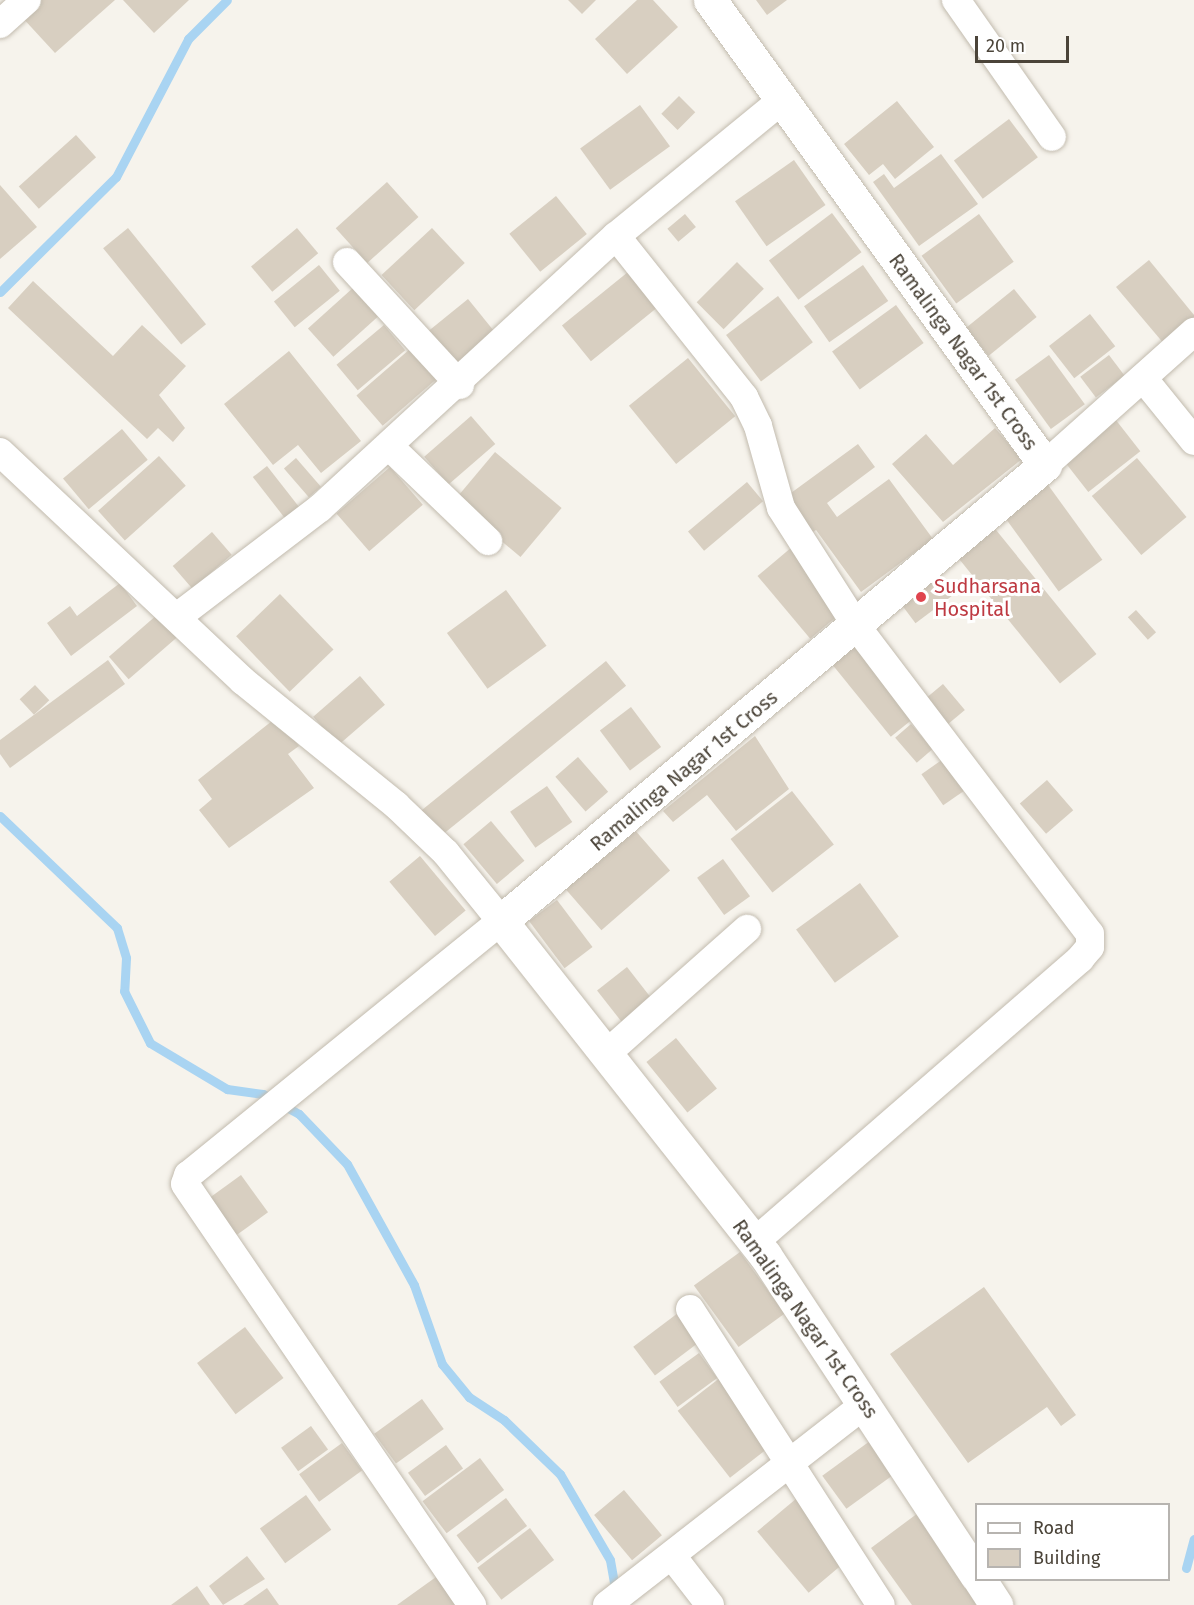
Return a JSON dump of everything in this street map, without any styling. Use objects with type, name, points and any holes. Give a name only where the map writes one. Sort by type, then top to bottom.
[{"type":"street","points":[[0,24],[27,0]]},
{"type":"street","name":"Ramalinga Nagar 1st Cross","points":[[710,0],[1045,465],[857,627],[501,921],[754,1242],[866,1404],[975,1573]]},
{"type":"street","points":[[956,0],[1052,137]]},
{"type":"street","points":[[177,617],[320,508],[460,385],[616,236],[782,100]]},
{"type":"street","points":[[616,236],[744,397],[758,426],[781,508],[857,627],[1083,918],[1090,947],[754,1242]]},
{"type":"street","points":[[347,262],[460,385]]},
{"type":"street","points":[[1045,465],[1194,332]]},
{"type":"street","points":[[1143,378],[1194,441]]},
{"type":"street","points":[[390,447],[488,541]]},
{"type":"street","points":[[0,452],[243,681],[396,805],[446,853],[501,921],[188,1175],[188,1193],[472,1605]]},
{"type":"street","points":[[605,1055],[747,929]]},
{"type":"street","points":[[690,1309],[881,1605]]},
{"type":"street","points":[[607,1605],[672,1556],[788,1461],[866,1404]]},
{"type":"street","points":[[672,1556],[710,1605]]},
{"type":"street","points":[[981,1581],[996,1605]]},
{"type":"building","points":[[37,0],[115,0],[55,53],[20,15]]},
{"type":"building","points":[[123,0],[189,0],[154,33]]},
{"type":"building","points":[[568,0],[596,0],[582,14]]},
{"type":"building","points":[[637,0],[653,0],[678,27],[627,74],[595,39]]},
{"type":"building","points":[[756,0],[787,0],[767,15]]},
{"type":"building","points":[[679,96],[695,112],[678,130],[661,114]]},
{"type":"building","points":[[897,101],[934,147],[895,179],[883,164],[869,175],[844,144]]},
{"type":"building","points":[[640,105],[670,146],[610,190],[580,148]]},
{"type":"building","points":[[1009,119],[1038,157],[983,199],[954,161]]},
{"type":"building","points":[[76,135],[96,157],[39,209],[19,187]]},
{"type":"building","points":[[941,154],[978,204],[919,246],[873,182],[884,174],[894,188]]},
{"type":"building","points":[[794,160],[826,205],[767,246],[735,201]]},
{"type":"building","points":[[387,182],[418,217],[367,263],[336,228]]},
{"type":"building","points":[[0,185],[37,227],[0,259]]},
{"type":"building","points":[[556,196],[587,234],[540,272],[509,234]]},
{"type":"building","points":[[832,213],[861,252],[798,300],[769,261]]},
{"type":"building","points":[[685,214],[696,227],[678,242],[667,229]]},
{"type":"building","points":[[979,214],[1014,262],[956,303],[922,256]]},
{"type":"building","points":[[128,228],[206,324],[181,345],[103,248]]},
{"type":"building","points":[[297,228],[318,253],[272,292],[251,267]]},
{"type":"building","points":[[432,228],[465,263],[414,310],[382,275]]},
{"type":"building","points":[[1149,260],[1194,315],[1194,321],[1165,345],[1116,287]]},
{"type":"building","points":[[737,262],[764,289],[724,329],[697,302]]},
{"type":"building","points":[[319,265],[340,291],[295,327],[274,302]]},
{"type":"building","points":[[863,265],[888,301],[829,342],[804,306]]},
{"type":"building","points":[[628,272],[657,308],[591,361],[562,325]]},
{"type":"building","points":[[33,281],[113,356],[142,325],[186,366],[159,395],[185,428],[173,442],[158,428],[147,439],[8,308]]},
{"type":"building","points":[[354,287],[379,315],[333,357],[308,328]]},
{"type":"building","points":[[1014,289],[1037,317],[988,356],[966,328]]},
{"type":"building","points":[[778,296],[813,342],[761,381],[726,335]]},
{"type":"building","points":[[468,299],[498,336],[459,368],[429,330]]},
{"type":"building","points":[[896,305],[924,343],[860,389],[832,351]]},
{"type":"building","points":[[1090,314],[1115,346],[1074,378],[1049,346]]},
{"type":"building","points":[[384,325],[405,350],[358,390],[337,365]]},
{"type":"building","points":[[410,349],[436,379],[383,426],[356,396]]},
{"type":"building","points":[[289,351],[361,441],[321,473],[298,445],[273,465],[224,404]]},
{"type":"building","points":[[1049,355],[1085,404],[1051,429],[1015,380]]},
{"type":"building","points":[[1109,355],[1125,376],[1096,397],[1080,377]]},
{"type":"building","points":[[688,358],[735,416],[676,464],[629,406]]},
{"type":"building","points":[[1112,415],[1140,451],[1088,492],[1060,456]]},
{"type":"building","points":[[471,416],[495,444],[448,485],[424,457]]},
{"type":"building","points":[[995,428],[1022,459],[943,522],[892,464],[926,434],[953,465]]},
{"type":"building","points":[[122,429],[148,460],[89,509],[63,478]]},
{"type":"building","points":[[858,444],[875,467],[827,503],[837,517],[889,479],[933,539],[861,592],[816,530],[806,537],[780,501]]},
{"type":"building","points":[[495,452],[562,508],[521,557],[454,501]]},
{"type":"building","points":[[159,456],[186,486],[125,541],[98,511]]},
{"type":"building","points":[[296,458],[321,487],[309,497],[284,468]]},
{"type":"building","points":[[1137,458],[1186,517],[1141,555],[1092,496]]},
{"type":"building","points":[[267,466],[301,509],[287,520],[253,477]]},
{"type":"building","points":[[390,467],[423,505],[369,551],[336,514]]},
{"type":"building","points":[[1043,478],[1102,560],[1059,591],[999,510]]},
{"type":"building","points":[[747,482],[763,501],[704,551],[688,531]]},
{"type":"building","points":[[992,525],[1096,654],[1060,684],[955,555]]},
{"type":"building","points":[[212,532],[232,555],[192,589],[173,566]]},
{"type":"building","points":[[792,547],[845,610],[810,639],[758,576]]},
{"type":"building","points":[[931,569],[951,596],[916,623],[895,596]]},
{"type":"building","points":[[120,583],[137,606],[71,656],[47,623],[70,606],[77,616]]},
{"type":"building","points":[[506,590],[547,646],[487,689],[447,633]]},
{"type":"building","points":[[280,594],[333,649],[290,692],[236,636]]},
{"type":"building","points":[[1136,610],[1156,632],[1148,640],[1128,617]]},
{"type":"building","points":[[158,614],[178,637],[129,679],[109,657]]},
{"type":"building","points":[[856,635],[920,713],[891,737],[827,658]]},
{"type":"building","points":[[108,660],[125,684],[10,768],[0,754],[0,740]]},
{"type":"building","points":[[606,661],[626,686],[435,841],[415,816]]},
{"type":"building","points":[[360,676],[385,705],[338,745],[313,717]]},
{"type":"building","points":[[943,684],[965,710],[946,726],[924,700]]},
{"type":"building","points":[[35,685],[49,700],[34,715],[20,699]]},
{"type":"building","points":[[631,707],[661,747],[630,770],[600,730]]},
{"type":"building","points":[[277,717],[299,746],[288,754],[314,788],[229,848],[199,810],[212,799],[198,780]]},
{"type":"building","points":[[911,724],[933,749],[917,763],[895,738]]},
{"type":"building","points":[[755,736],[789,789],[736,831],[707,795],[673,822],[663,811]]},
{"type":"building","points":[[578,757],[608,792],[586,811],[555,777]]},
{"type":"building","points":[[946,757],[968,788],[943,805],[921,774]]},
{"type":"building","points":[[1047,780],[1073,810],[1046,834],[1020,804]]},
{"type":"building","points":[[547,786],[572,822],[535,848],[510,812]]},
{"type":"building","points":[[792,791],[834,845],[772,893],[731,839]]},
{"type":"building","points":[[491,821],[524,861],[497,884],[463,844]]},
{"type":"building","points":[[634,829],[670,871],[601,930],[565,889]]},
{"type":"building","points":[[420,856],[466,910],[435,936],[389,882]]},
{"type":"building","points":[[723,859],[750,896],[724,915],[697,878]]},
{"type":"building","points":[[860,883],[899,936],[835,983],[796,929]]},
{"type":"building","points":[[557,900],[593,947],[565,968],[529,921]]},
{"type":"building","points":[[627,967],[653,1001],[624,1024],[597,990]]},
{"type":"building","points":[[676,1038],[717,1089],[687,1112],[646,1062]]},
{"type":"building","points":[[241,1175],[268,1212],[236,1236],[209,1199]]},
{"type":"building","points":[[740,1252],[785,1313],[739,1347],[694,1286]]},
{"type":"building","points":[[984,1287],[1076,1415],[1061,1426],[1047,1407],[968,1463],[890,1354]]},
{"type":"building","points":[[678,1313],[700,1342],[655,1375],[633,1347]]},
{"type":"building","points":[[245,1327],[284,1378],[236,1414],[197,1363]]},
{"type":"building","points":[[699,1353],[717,1378],[678,1407],[659,1382]]},
{"type":"building","points":[[721,1377],[773,1444],[730,1478],[678,1411]]},
{"type":"building","points":[[422,1399],[444,1429],[396,1464],[374,1434]]},
{"type":"building","points":[[311,1426],[328,1449],[298,1471],[281,1448]]},
{"type":"building","points":[[870,1441],[894,1474],[846,1509],[822,1476]]},
{"type":"building","points":[[342,1443],[362,1471],[319,1502],[299,1474]]},
{"type":"building","points":[[446,1445],[463,1468],[425,1496],[408,1473]]},
{"type":"building","points":[[480,1458],[504,1490],[447,1533],[422,1501]]},
{"type":"building","points":[[624,1490],[662,1535],[632,1560],[594,1515]]},
{"type":"building","points":[[306,1495],[331,1530],[285,1563],[260,1529]]},
{"type":"building","points":[[506,1498],[527,1526],[478,1563],[456,1535]]},
{"type":"building","points":[[797,1498],[848,1559],[809,1593],[757,1531]]},
{"type":"building","points":[[918,1513],[984,1605],[912,1605],[871,1548]]},
{"type":"building","points":[[530,1528],[554,1560],[501,1600],[477,1568]]},
{"type":"building","points":[[247,1556],[265,1579],[223,1605],[209,1586]]},
{"type":"building","points":[[436,1577],[456,1605],[397,1605]]},
{"type":"building","points":[[197,1586],[210,1605],[171,1605]]},
{"type":"building","points":[[267,1588],[279,1605],[243,1605]]},
{"type":"waterway","points":[[0,292],[116,177],[188,39],[227,0]]},
{"type":"waterway","points":[[0,816],[117,928],[126,958],[124,991],[150,1043],[227,1089],[263,1094],[299,1114],[347,1164],[414,1285],[442,1364],[469,1397],[504,1420],[560,1474],[610,1560],[616,1594]]},
{"type":"waterway","points":[[1186,1568],[1194,1539]]},
{"type":"place","name":"Sudharsana Hospital","points":[[921,597]]}]
